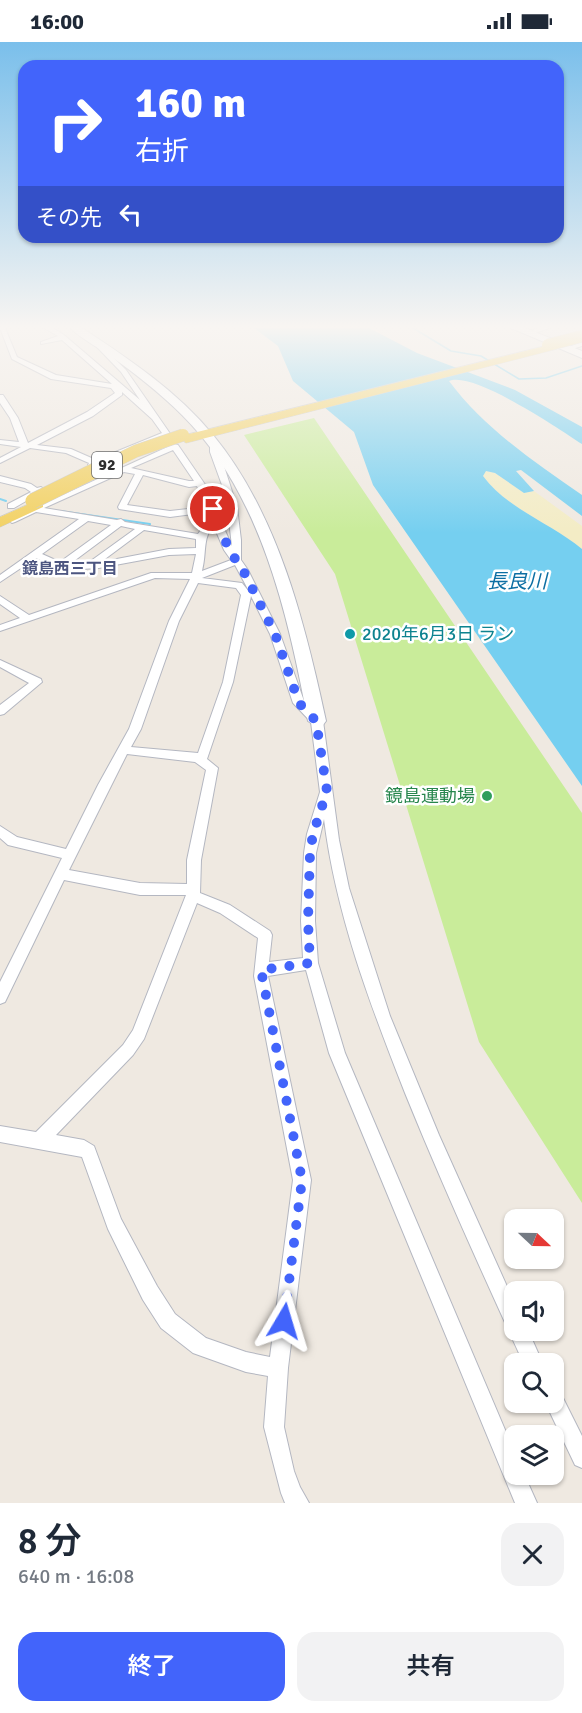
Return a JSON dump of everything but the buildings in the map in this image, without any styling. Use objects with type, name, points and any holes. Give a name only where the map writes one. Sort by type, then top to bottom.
[{"type":"main road","name":"92","points":[[1,521],[30,504],[142,453],[354,396]]},
{"type":"street","points":[[0,461],[90,414],[115,396]]},
{"type":"street","points":[[131,396],[156,418]]},
{"type":"street","points":[[30,504],[97,464],[167,435],[141,396]]},
{"type":"street","points":[[169,396],[210,433],[237,478],[282,577],[306,665],[342,888],[382,1016],[433,1140],[504,1300]]},
{"type":"street","points":[[0,397],[14,418],[27,445]]},
{"type":"street","points":[[210,433],[213,453],[229,491],[237,549],[236,561]]},
{"type":"street","points":[[0,442],[68,451],[97,464]]},
{"type":"street","points":[[30,504],[120,469],[180,442],[214,512],[229,550],[279,643],[299,703],[316,721]]},
{"type":"street","points":[[120,469],[189,484],[200,483]]},
{"type":"street","points":[[62,565],[117,520],[140,472]]},
{"type":"street","points":[[2,481],[28,486],[30,504]]},
{"type":"street","points":[[0,504],[30,504],[201,537]]},
{"type":"street","points":[[122,507],[170,514],[214,512]]},
{"type":"street","points":[[0,997],[142,712],[174,621],[196,578],[201,537],[214,512]]},
{"type":"street","points":[[0,579],[88,517]]},
{"type":"street","points":[[91,564],[144,526]]},
{"type":"street","points":[[36,555],[63,567],[143,558],[169,552],[201,550]]},
{"type":"street","points":[[196,578],[236,561]]},
{"type":"street","points":[[0,628],[154,575],[170,573],[201,581],[239,585],[246,595],[228,682],[201,758],[201,761],[212,768],[194,860],[193,893],[139,1034],[128,1050],[40,1140]]},
{"type":"street","points":[[0,599],[26,618]]},
{"type":"street","points":[[0,663],[38,682],[0,711]]},
{"type":"street","points":[[124,750],[201,758]]},
{"type":"street","points":[[327,791],[313,834],[310,853],[308,921],[310,963],[337,1053],[526,1503]]},
{"type":"street","points":[[0,831],[13,841],[70,855]]},
{"type":"street","points":[[60,874],[140,889],[193,893],[225,909],[265,936],[261,970],[302,1180],[278,1368],[274,1427],[277,1449],[291,1493],[298,1503]]},
{"type":"street","points":[[261,970],[310,963]]},
{"type":"street","points":[[0,1134],[77,1146],[88,1152],[114,1223],[150,1293],[168,1321],[200,1346],[246,1362],[278,1368]]},
{"type":"street","points":[[560,1413],[582,1458]]},
{"type":"sand","points":[[485,471],[495,473],[524,493],[534,491],[582,526],[582,549],[504,498],[483,476]]},
{"type":"green space","name":"鏡島運動場","points":[[314,418],[582,813],[582,1203],[479,1042],[335,574],[244,435]]},
{"type":"water","name":"長良川","points":[[311,396],[462,396],[494,429],[528,457],[582,495],[582,516],[521,470],[516,471],[534,491],[524,493],[495,473],[486,471],[483,476],[504,498],[582,549],[582,786],[373,485],[354,432]]},
{"type":"water","name":"長良川","points":[[502,396],[526,396],[582,427],[582,444],[536,415]]},
{"type":"waterway","points":[[0,499],[6,501]]},
{"type":"waterway","points":[[60,511],[150,524]]},
{"type":"place","name":"2020年6月3日 ラン","points":[[350,634]]},
{"type":"place","name":"鏡島運動場","points":[[487,796]]},
{"type":"district","name":"鏡島西三丁目","points":[[70,569]]},
{"type":"route","points":[[213,509],[229,550],[243,570],[275,634],[299,703],[316,721],[327,791],[313,834],[310,853],[308,921],[310,963],[261,970],[302,1180],[284,1321]]}]
